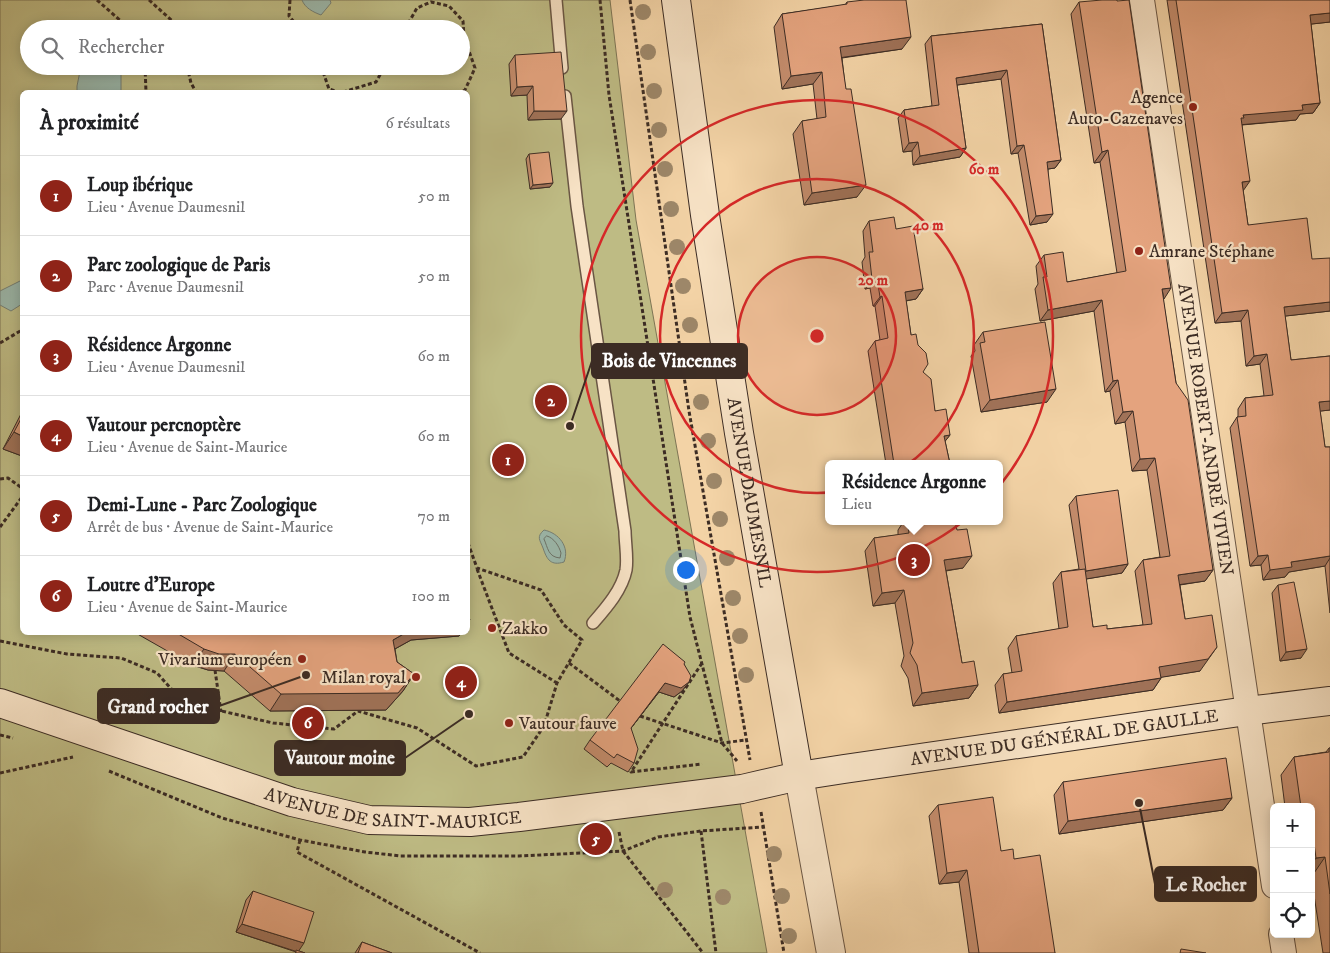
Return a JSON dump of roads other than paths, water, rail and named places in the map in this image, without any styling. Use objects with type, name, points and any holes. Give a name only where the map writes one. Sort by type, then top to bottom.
[{"type":"main road","name":"AVENUE DAUMESNIL","points":[[676,0],[710,253],[739,433],[831,953]]},
{"type":"main road","name":"AVENUE DU GÉNÉRAL DE GAULLE","points":[[799,776],[1330,700]]},
{"type":"main road","name":"AVENUE DE SAINT-MAURICE","points":[[0,703],[292,802],[369,820],[470,822],[616,806],[742,789],[799,776]]},
{"type":"street","name":"AVENUE ROBERT-ANDRÉ VIVIEN","points":[[1142,0],[1270,860]]},
{"type":"street","points":[[1282,938],[1284,953]]},
{"type":"lane","points":[[556,0],[577,206],[625,531],[626,569],[624,576],[617,592],[593,623]]},
{"type":"water","points":[[302,0],[330,0],[331,3],[321,15],[315,13]]},
{"type":"water","points":[[79,75],[121,75],[121,90],[77,90]]},
{"type":"water","points":[[20,281],[20,305],[11,311],[0,305],[0,291]]},
{"type":"water","points":[[544,530],[559,537],[566,551],[564,562],[556,563],[548,559],[539,539]]},
{"type":"place","name":"Agence Auto-Cazenaves","points":[[1193,107]]},
{"type":"place","name":"Amrane Stéphane","points":[[1139,251]]},
{"type":"place","name":"Parc zoologique de Paris","points":[[551,401]]},
{"type":"place","name":"Bois de Vincennes","points":[[570,426]]},
{"type":"place","name":"Loup ibérique","points":[[508,460]]},
{"type":"place","name":"Résidence Argonne","points":[[914,560]]},
{"type":"place","name":"Zakko","points":[[492,628]]},
{"type":"place","name":"Vivarium européen","points":[[302,659]]},
{"type":"place","name":"Grand rocher","points":[[306,675]]},
{"type":"place","name":"Milan royal","points":[[416,677]]},
{"type":"place","name":"Vautour percnoptère","points":[[461,682]]},
{"type":"place","name":"Vautour moine","points":[[469,714]]},
{"type":"place","name":"Loutre d'Europe","points":[[308,723]]},
{"type":"place","name":"Vautour fauve","points":[[509,723]]},
{"type":"place","name":"Le Rocher","points":[[1139,803]]},
{"type":"place","name":"Demi-Lune - Parc Zoologique","points":[[596,839]]}]
